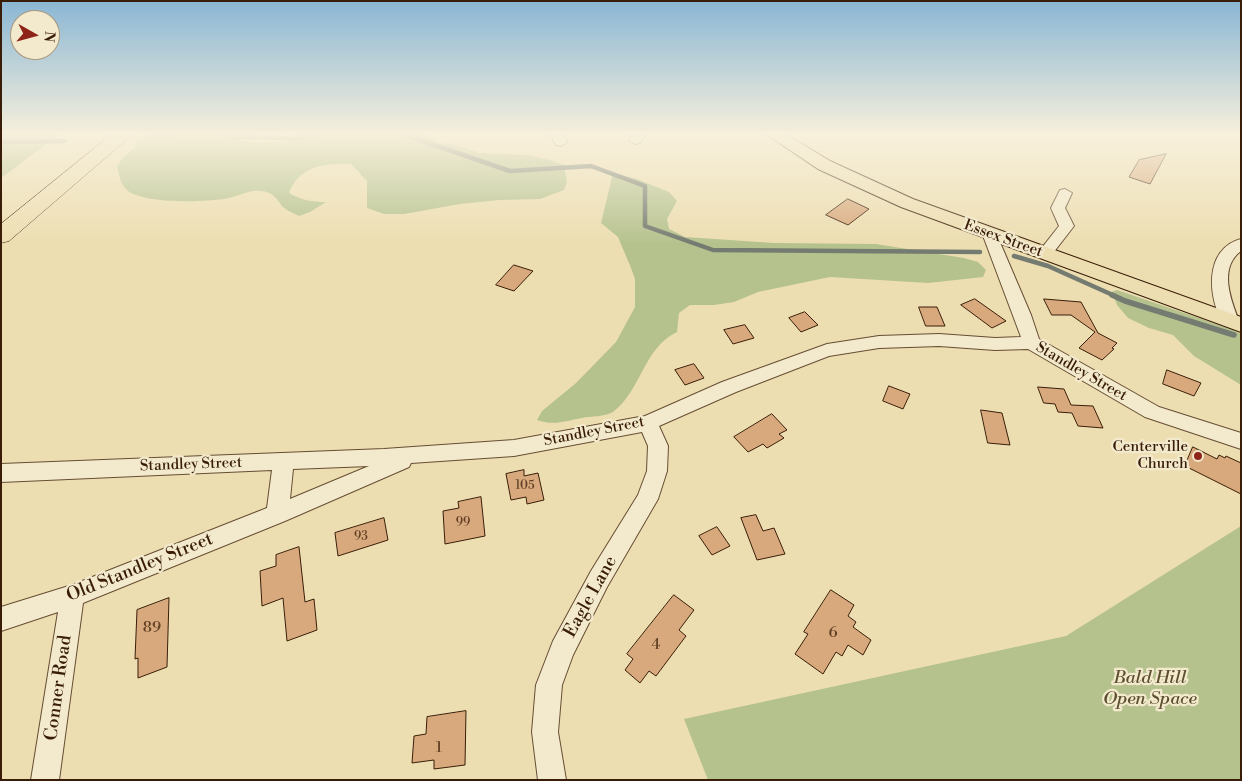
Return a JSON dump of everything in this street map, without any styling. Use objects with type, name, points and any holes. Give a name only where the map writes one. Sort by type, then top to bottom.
[{"type":"highway","points":[[1,213],[54,170]]},
{"type":"highway","points":[[1,236],[78,170]]},
{"type":"main road","name":"Essex Street","points":[[835,170],[907,203],[1235,323]]},
{"type":"street","points":[[1045,254],[1067,226],[1058,208],[1066,193]]},
{"type":"street","points":[[989,234],[994,251],[1021,307],[1031,343]]},
{"type":"street","points":[[1235,323],[1222,298],[1220,279],[1222,263],[1226,254],[1241,244]]},
{"type":"street","name":"Standley Street","points":[[1,473],[414,456],[514,448],[648,423],[729,387],[827,350],[889,342],[939,340],[995,344],[1031,343],[1106,388],[1152,412],[1241,441]]},
{"type":"street","name":"Eagle Lane","points":[[552,780],[545,732],[549,685],[562,650],[599,579],[647,500],[657,471],[658,446],[648,423]]},
{"type":"street","name":"Old Standley Street","points":[[1,619],[72,596],[277,514],[414,456]]},
{"type":"street","points":[[277,514],[284,462]]},
{"type":"street","name":"Conner Road","points":[[45,780],[72,596]]},
{"type":"green space","points":[[1,170],[11,170],[1,178]]},
{"type":"green space","points":[[118,170],[309,170],[299,177],[289,193],[307,200],[326,202],[310,212],[299,216],[284,207],[271,194],[261,191],[248,192],[224,199],[174,201],[137,195],[125,189]]},
{"type":"green space","points":[[357,170],[565,170],[567,182],[564,190],[540,199],[499,200],[460,204],[404,214],[384,214],[367,208],[367,181]]},
{"type":"green space","points":[[613,173],[637,179],[669,192],[677,201],[667,219],[669,229],[685,237],[774,243],[876,244],[964,258],[978,262],[986,270],[983,277],[928,283],[830,277],[758,292],[734,302],[714,305],[690,305],[679,313],[677,332],[657,348],[630,393],[613,412],[602,416],[560,422],[543,422],[537,420],[542,411],[576,383],[616,342],[635,307],[635,279],[631,268],[618,237],[601,223]]},
{"type":"green space","points":[[1117,290],[1241,334],[1241,385],[1194,356],[1173,335],[1149,328],[1128,318],[1117,305],[1112,292]]},
{"type":"green space","name":"Bald Hill Open Space","points":[[1241,526],[1241,780],[708,780],[684,719],[1066,636]]},
{"type":"building","points":[[1133,170],[1157,170],[1150,184],[1129,177]]},
{"type":"building","points":[[848,199],[869,209],[848,225],[826,215]]},
{"type":"building","points":[[514,265],[533,271],[514,291],[496,285]]},
{"type":"building","points":[[975,299],[1006,321],[992,328],[961,305]]},
{"type":"building","points":[[1044,299],[1081,302],[1098,333],[1117,343],[1112,348],[1114,349],[1102,360],[1079,348],[1095,332],[1071,315],[1052,315]]},
{"type":"building","points":[[919,307],[937,307],[945,326],[926,326]]},
{"type":"building","points":[[805,312],[818,325],[801,332],[789,318]]},
{"type":"building","points":[[745,325],[754,338],[733,344],[724,330]]},
{"type":"building","points":[[694,364],[704,378],[685,385],[675,370]]},
{"type":"building","points":[[1167,370],[1201,383],[1194,396],[1163,384]]},
{"type":"building","points":[[889,386],[910,394],[903,409],[883,401]]},
{"type":"building","points":[[1038,387],[1064,389],[1071,405],[1093,406],[1103,428],[1078,426],[1072,413],[1058,412],[1055,404],[1044,403]]},
{"type":"building","points":[[981,410],[1002,413],[1010,445],[988,443]]},
{"type":"building","points":[[772,414],[787,430],[779,434],[784,438],[767,448],[763,444],[748,452],[734,437]]},
{"type":"building","points":[[1193,447],[1217,459],[1219,455],[1225,458],[1226,456],[1241,463],[1241,494],[1185,466]]},
{"type":"building","points":[[524,470],[524,476],[538,473],[544,500],[527,504],[526,497],[511,500],[506,474]]},
{"type":"building","points":[[481,497],[485,536],[445,544],[443,511],[459,508],[458,502]]},
{"type":"building","points":[[756,515],[763,531],[774,528],[785,554],[757,560],[741,518]]},
{"type":"building","points":[[384,518],[388,540],[338,556],[335,533]]},
{"type":"building","points":[[717,527],[730,546],[712,555],[699,536]]},
{"type":"building","points":[[299,547],[305,602],[314,599],[317,630],[287,641],[283,598],[262,606],[260,571],[276,566],[276,555]]},
{"type":"building","points":[[831,590],[854,605],[848,616],[856,622],[853,627],[871,640],[863,655],[848,645],[842,656],[836,652],[823,674],[795,654],[808,634],[804,632]]},
{"type":"building","points":[[674,595],[694,610],[679,630],[686,636],[656,676],[649,671],[640,683],[625,670],[633,659],[627,654]]},
{"type":"building","points":[[169,598],[167,667],[138,678],[138,658],[135,659],[137,610]]},
{"type":"building","points":[[466,711],[465,765],[434,769],[434,760],[412,763],[414,736],[426,734],[427,717]]},
{"type":"waterway","points":[[508,170],[519,170]]},
{"type":"waterway","points":[[603,170],[645,186],[645,226],[713,250],[980,252]]},
{"type":"waterway","points":[[1014,256],[1048,266],[1115,296]]},
{"type":"waterway","points":[[1112,295],[1125,301],[1234,335]]},
{"type":"place","name":"Centerville Church","points":[[1198,456]]}]
